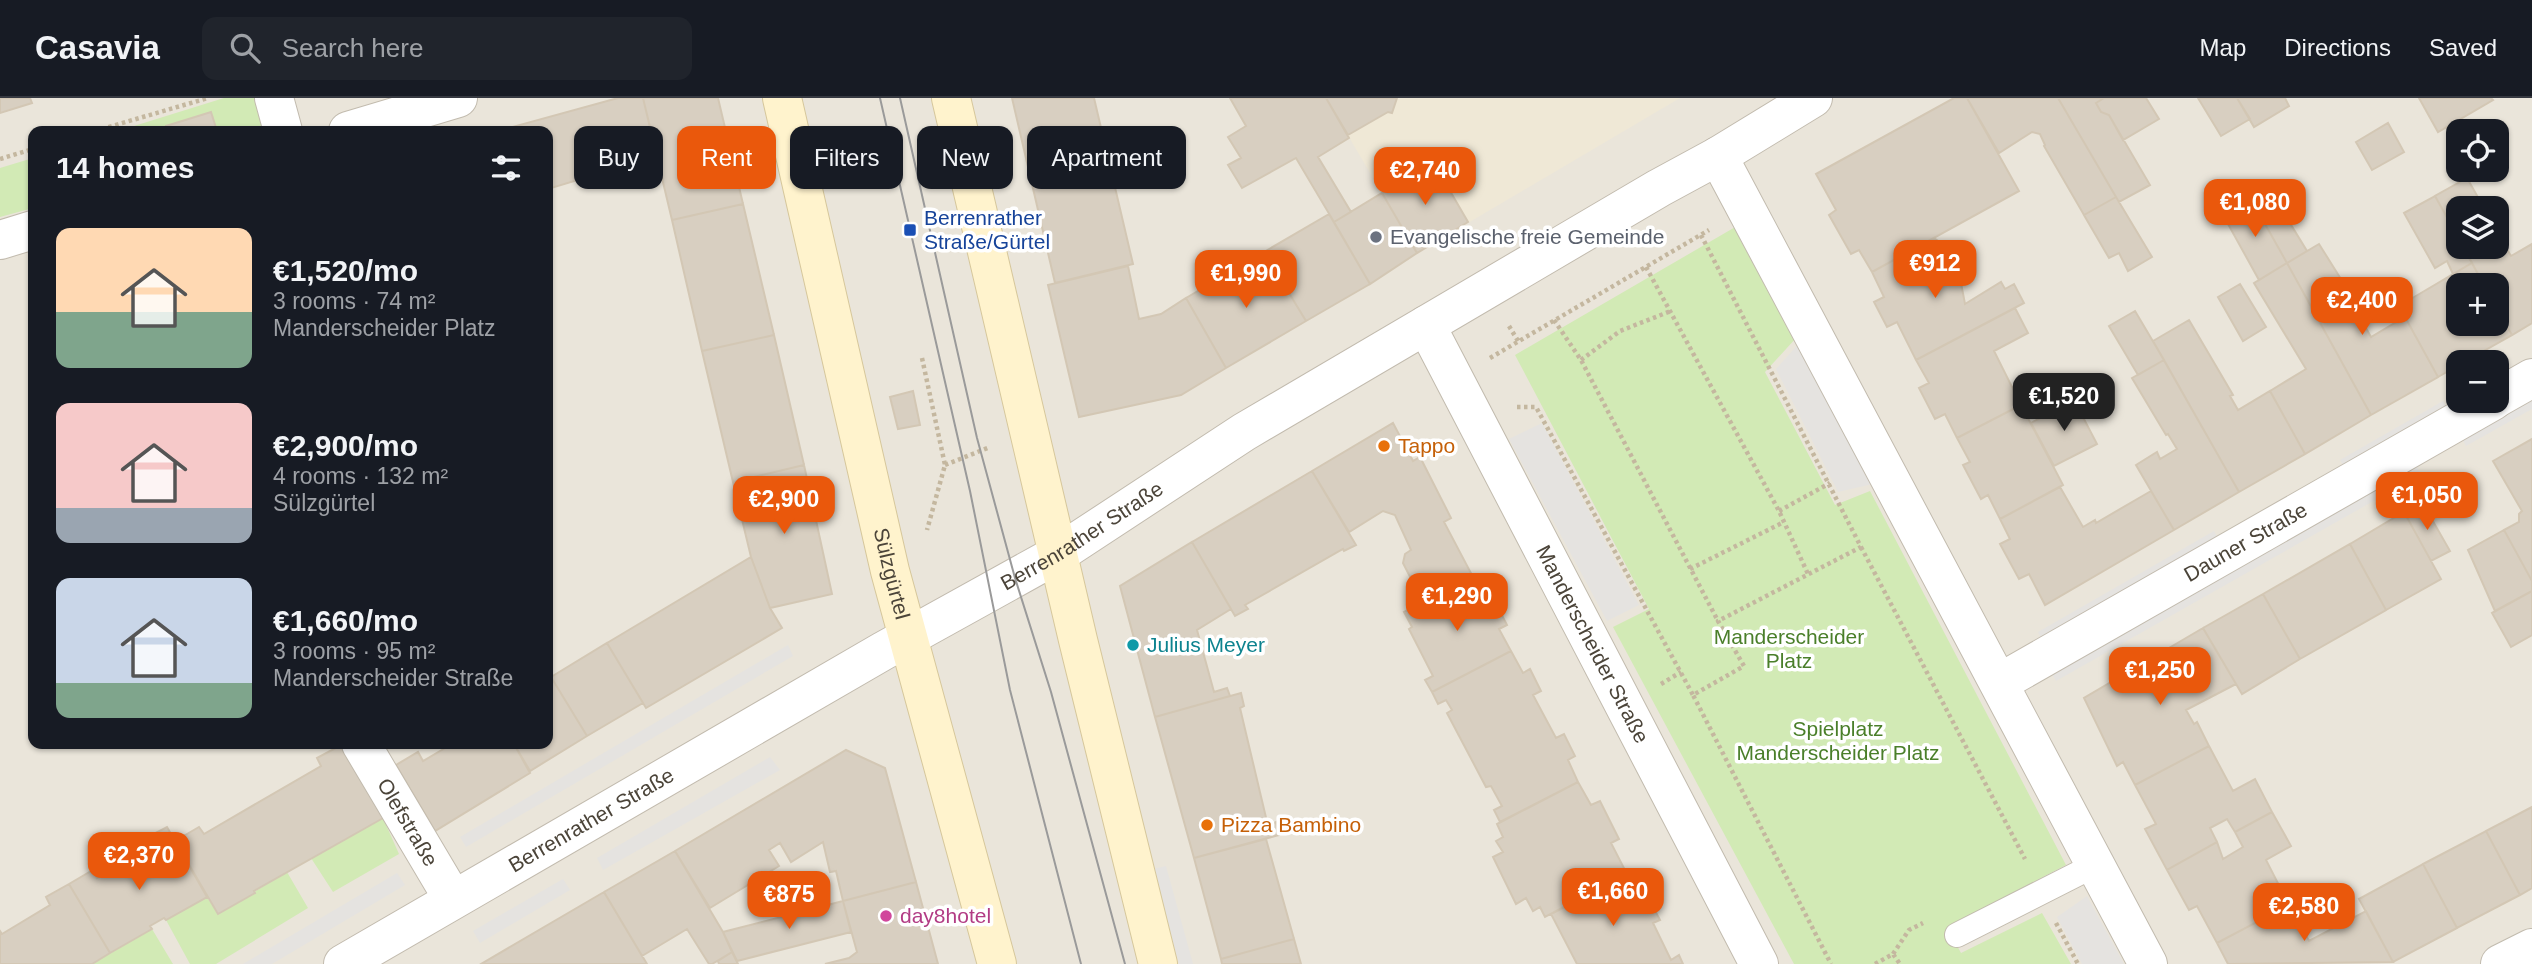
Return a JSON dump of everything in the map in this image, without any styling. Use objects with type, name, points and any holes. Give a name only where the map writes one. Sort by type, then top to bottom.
[{"type":"main road","name":"Sülzgürtel","points":[[782,98],[890,570],[997,964]]},
{"type":"main road","points":[[951,98],[1158,964]]},
{"type":"street","points":[[274,98],[282,126]]},
{"type":"street","points":[[365,126],[458,98]]},
{"type":"street","name":"Berrenrather Straße","points":[[343,964],[1058,554],[1244,432],[1813,98]]},
{"type":"street","points":[[1718,156],[2148,964]]},
{"type":"street","points":[[0,240],[28,232]]},
{"type":"street","name":"Manderscheider Straße","points":[[1426,325],[1759,964]]},
{"type":"street","points":[[2509,391],[2532,378]]},
{"type":"street","name":"Dauner Straße","points":[[1999,683],[2472,413]]},
{"type":"street","name":"Olefstraße","points":[[364,749],[453,899]]},
{"type":"street","points":[[2500,964],[2532,948]]},
{"type":"lane","points":[[1957,935],[2095,864]]},
{"type":"path","points":[[112,126],[208,98]]},
{"type":"path","points":[[0,159],[28,151]]},
{"type":"path","points":[[1508,325],[1518,341],[1701,235],[1744,205]]},
{"type":"path","points":[[1701,235],[2028,866]]},
{"type":"path","points":[[1646,267],[1779,511],[1808,574]]},
{"type":"path","points":[[1581,360],[1620,331],[1671,311]]},
{"type":"path","points":[[1554,320],[1581,360],[1744,666],[1693,695]]},
{"type":"path","points":[[922,358],[946,465],[924,540]]},
{"type":"path","points":[[1536,407],[1693,695],[1831,964]]},
{"type":"path","points":[[946,465],[998,443]]},
{"type":"path","points":[[1779,511],[1830,483]]},
{"type":"path","points":[[1690,569],[1784,522]]},
{"type":"path","points":[[1718,621],[1861,547]]},
{"type":"path","points":[[2052,916],[2078,964]]},
{"type":"path","points":[[1875,964],[1893,954],[1909,930],[1933,917]]},
{"type":"path","points":[[1893,954],[1900,964]]},
{"type":"shaded area","points":[[0,98],[2532,98],[2532,964],[0,964]]},
{"type":"shaded area","points":[[1326,98],[1680,98],[1417,253]]},
{"type":"shaded area","points":[[1802,340],[1877,483],[1838,492],[1776,369]]},
{"type":"shaded area","points":[[2532,394],[2532,409],[2466,446],[2460,435],[2499,413],[2509,413],[2509,407]]},
{"type":"shaded area","points":[[2443,401],[2446,406],[2447,413],[2346,470],[2340,460]]},
{"type":"shaded area","points":[[1542,423],[1639,605],[1607,621],[1509,439]]},
{"type":"shaded area","points":[[2414,462],[2421,474],[2056,681],[2049,669]]},
{"type":"shaded area","points":[[2214,531],[2220,542],[2044,643],[2038,632]]},
{"type":"shaded area","points":[[788,645],[793,656],[466,847],[460,837]]},
{"type":"shaded area","points":[[770,757],[780,770],[603,870],[597,858]]},
{"type":"shaded area","points":[[1166,866],[1193,964],[1179,964],[1153,869]]},
{"type":"shaded area","points":[[397,873],[405,885],[272,964],[243,964]]},
{"type":"shaded area","points":[[563,879],[570,890],[480,943],[473,931]]},
{"type":"shaded area","points":[[2087,896],[2124,964],[2082,964],[2057,917]]},
{"type":"green space","points":[[224,98],[257,98],[265,126],[134,126]]},
{"type":"green space","points":[[28,160],[28,209],[0,217],[0,168]]},
{"type":"green space","name":"Spielplatz Manderscheider Platz","points":[[1737,226],[1797,337],[1765,372],[1835,505],[1870,491],[2066,865],[1947,927],[1961,953],[2042,913],[2071,964],[1794,964],[1613,627],[1649,609],[1515,355]]},
{"type":"green space","points":[[383,818],[399,854],[333,892],[311,858]]},
{"type":"green space","points":[[287,872],[308,908],[216,964],[190,964],[166,920],[207,897],[218,914]]},
{"type":"green space","points":[[152,929],[173,964],[92,964]]},
{"type":"building","points":[[0,98],[30,98],[32,103],[0,113]]},
{"type":"building","points":[[618,98],[643,98],[650,126],[574,126],[574,181],[553,187],[553,126],[516,126]]},
{"type":"building","points":[[643,98],[718,98],[725,126],[677,126],[677,189],[739,189],[743,204],[672,220],[663,182],[663,126],[650,126]]},
{"type":"building","points":[[1012,98],[1094,98],[1101,126],[1027,126],[1027,163]]},
{"type":"building","points":[[1230,98],[1326,98],[1349,138],[1318,157],[1351,212],[1334,222],[1296,158],[1242,188],[1228,165],[1241,158],[1228,137],[1246,126]]},
{"type":"building","points":[[1326,98],[1397,98],[1392,113],[1388,112],[1348,135]]},
{"type":"building","points":[[1954,98],[1967,98],[2019,191],[1872,272],[1859,250],[1851,254],[1829,215],[1836,210],[1816,174]]},
{"type":"building","points":[[1967,98],[2058,98],[2116,197],[2084,215],[2044,146],[2040,134],[2032,132],[1999,153]]},
{"type":"building","points":[[2058,98],[2104,98],[2096,103],[2101,112],[2109,115],[2150,185],[2119,202]]},
{"type":"building","points":[[2104,98],[2146,98],[2159,119],[2123,140],[2109,115],[2101,112],[2096,103]]},
{"type":"building","points":[[2198,98],[2237,98],[2250,119],[2221,136]]},
{"type":"building","points":[[2237,98],[2285,98],[2289,106],[2254,127]]},
{"type":"building","points":[[2419,98],[2493,100],[2460,119],[2446,119],[2446,127],[2438,132]]},
{"type":"building","points":[[211,112],[215,126],[166,126]]},
{"type":"building","points":[[2388,123],[2404,152],[2372,170],[2356,142]]},
{"type":"building","points":[[1432,160],[1468,222],[1417,253],[1382,193]]},
{"type":"building","points":[[2460,182],[2469,182],[2477,196],[2446,196],[2446,216],[2435,196]]},
{"type":"building","points":[[1033,189],[1115,189],[1133,264],[1055,283]]},
{"type":"building","points":[[2269,189],[2307,251],[2287,263],[2251,199]]},
{"type":"building","name":"Evangelische freie Gemeinde","points":[[1382,193],[1417,253],[1370,284],[1334,222]]},
{"type":"building","points":[[2435,196],[2446,216],[2446,259],[2470,259],[2472,263],[2455,273],[2447,261],[2435,268],[2404,213]]},
{"type":"building","points":[[2116,197],[2152,257],[2128,271],[2119,253],[2109,258],[2084,215]]},
{"type":"building","points":[[2251,199],[2287,263],[2259,280],[2223,215]]},
{"type":"building","points":[[743,204],[774,335],[702,351],[672,220]]},
{"type":"building","points":[[1329,214],[1370,284],[1306,321],[1264,252]]},
{"type":"building","points":[[1934,238],[1961,283],[1965,304],[2001,282],[2005,289],[2014,284],[2024,303],[1916,360],[1897,322],[1887,327],[1874,302],[1884,297],[1872,272]]},
{"type":"building","points":[[2319,244],[2366,319],[2362,321],[2371,337],[2405,317],[2438,377],[2371,415],[2287,263]]},
{"type":"building","points":[[2532,244],[2532,323],[2512,335],[2509,330],[2509,273],[2477,273],[2470,259],[2509,259],[2509,253],[2511,256]]},
{"type":"building","points":[[1264,252],[1306,321],[1226,368],[1186,298]]},
{"type":"building","points":[[2287,263],[2371,415],[2305,454],[2270,391],[2306,369],[2254,283]]},
{"type":"building","points":[[2472,263],[2477,273],[2455,273]]},
{"type":"building","points":[[1128,266],[1139,319],[1161,314],[1186,298],[1226,368],[1181,395],[1079,417],[1048,285]]},
{"type":"building","points":[[2446,278],[2446,336],[2509,336],[2509,330],[2512,335],[2485,350],[2446,350],[2446,372],[2438,377],[2399,306]]},
{"type":"building","points":[[2240,284],[2266,327],[2243,341],[2218,297]]},
{"type":"building","points":[[2015,308],[2028,333],[1994,351],[2021,405],[1957,438],[1945,414],[1935,419],[1919,388],[1929,383],[1916,360]]},
{"type":"building","points":[[2135,311],[2164,360],[2138,375],[2109,326]]},
{"type":"building","points":[[2189,320],[2233,395],[2230,396],[2238,410],[2270,391],[2305,454],[2239,492],[2153,341]]},
{"type":"building","points":[[774,335],[804,465],[733,482],[702,351]]},
{"type":"building","points":[[2164,360],[2239,492],[2174,530],[2136,465],[2157,452],[2160,459],[2177,449],[2132,378]]},
{"type":"building","points":[[913,391],[920,425],[898,429],[890,397]]},
{"type":"building","points":[[2074,400],[2097,444],[2054,466],[2031,423]]},
{"type":"building","points":[[2021,405],[2063,485],[2000,519],[1988,495],[1981,499],[1963,465],[1970,462],[1957,438]]},
{"type":"building","points":[[1393,423],[1413,461],[1420,457],[1451,518],[1444,522],[1473,577],[1423,602],[1403,563],[1405,554],[1411,550],[1395,515],[1383,511],[1349,532],[1312,471]]},
{"type":"building","points":[[2532,439],[2532,581],[2504,530],[2519,522],[2519,514],[2522,511],[2493,461]]},
{"type":"building","points":[[804,465],[832,594],[770,608],[751,557],[733,482]]},
{"type":"building","points":[[1312,471],[1356,545],[1344,551],[1343,549],[1245,605],[1248,609],[1235,616],[1192,542]]},
{"type":"building","points":[[2060,487],[2083,527],[2095,520],[2096,523],[2151,491],[2174,530],[2045,605],[2029,574],[2019,579],[2000,544],[2010,539],[2000,519]]},
{"type":"building","points":[[2422,502],[2450,551],[2431,561],[2404,512]]},
{"type":"building","points":[[2404,512],[2441,579],[2386,610],[2350,544]]},
{"type":"building","points":[[2504,530],[2532,581],[2532,591],[2495,611],[2468,550]]},
{"type":"building","points":[[1192,542],[1231,609],[1197,630],[1214,692],[1227,688],[1230,696],[1155,717],[1120,586]]},
{"type":"building","points":[[2350,544],[2386,610],[2300,659],[2263,594]]},
{"type":"building","points":[[751,557],[770,608],[782,628],[646,708],[607,643]]},
{"type":"building","points":[[1473,577],[1486,602],[1493,598],[1507,625],[1499,629],[1511,651],[1432,692],[1425,680],[1433,676],[1409,629],[1412,627],[1404,612]]},
{"type":"building","points":[[2532,591],[2532,635],[2511,647],[2492,613]]},
{"type":"building","points":[[2263,594],[2300,659],[2242,694],[2203,628]]},
{"type":"building","points":[[2203,628],[2236,684],[2186,710],[2194,724],[2197,722],[2209,746],[2135,785],[2123,762],[2117,766],[2084,698]]},
{"type":"building","points":[[607,643],[643,703],[587,736],[553,680],[553,676]]},
{"type":"building","points":[[1511,651],[1523,673],[1530,669],[1541,691],[1533,695],[1556,738],[1564,734],[1575,756],[1568,760],[1578,782],[1500,822],[1494,810],[1502,806],[1491,786],[1486,787],[1447,713],[1452,710],[1446,700],[1438,704],[1432,692]]},
{"type":"building","points":[[553,680],[587,736],[530,771],[517,749],[553,749]]},
{"type":"building","points":[[1241,693],[1244,706],[1240,708],[1268,826],[1276,822],[1279,835],[1194,858],[1155,717]]},
{"type":"building","points":[[2209,746],[2233,791],[2255,779],[2272,812],[2235,832],[2227,819],[2210,828],[2217,842],[2167,870],[2145,829],[2156,824],[2135,785]]},
{"type":"building","points":[[334,749],[346,749],[385,817],[218,914],[175,841],[199,827],[204,834],[321,766],[317,758]]},
{"type":"building","points":[[443,749],[517,749],[530,773],[435,831],[396,765],[418,752],[423,761]]},
{"type":"building","points":[[846,750],[885,768],[916,882],[843,901],[836,871],[830,872],[823,842],[791,862],[780,843],[769,850],[779,866],[710,908],[675,851]]},
{"type":"building","points":[[1578,782],[1591,805],[1600,801],[1619,839],[1611,843],[1627,874],[1545,917],[1540,907],[1533,911],[1526,898],[1516,904],[1493,857],[1503,852],[1496,841],[1503,837],[1497,824]]},
{"type":"building","points":[[2532,807],[2532,888],[2520,895],[2486,831]]},
{"type":"building","points":[[2272,812],[2291,846],[2266,860],[2289,905],[2217,943],[2197,906],[2189,910],[2167,870],[2217,842],[2223,859],[2243,847],[2235,832]]},
{"type":"building","points":[[167,827],[207,897],[150,926],[152,929],[110,953],[69,884],[93,870],[97,878],[146,848],[142,840]]},
{"type":"building","points":[[2486,831],[2520,895],[2457,928],[2423,864]]},
{"type":"building","points":[[1266,839],[1294,939],[1221,959],[1194,858]]},
{"type":"building","points":[[675,851],[732,952],[712,964],[709,964],[687,929],[642,956],[604,892]]},
{"type":"building","points":[[2423,864],[2457,928],[2393,962],[2359,899]]},
{"type":"building","points":[[1627,874],[1639,897],[1646,894],[1660,920],[1653,923],[1671,960],[1679,955],[1683,964],[1577,964],[1551,914]]},
{"type":"building","name":"day8hotel","points":[[916,882],[938,964],[825,964],[849,958],[857,952],[843,901]]},
{"type":"building","points":[[69,884],[110,953],[92,964],[0,964],[0,931],[2,934],[50,905],[46,897]]},
{"type":"building","points":[[604,892],[647,964],[481,964]]},
{"type":"building","points":[[843,901],[851,932],[737,961],[723,932]]},
{"type":"building","points":[[2289,905],[2309,941],[2366,911],[2393,962],[2228,964],[2217,943]]},
{"type":"building","points":[[1294,939],[1301,964],[1222,964],[1221,959]]},
{"type":"building","points":[[732,952],[738,964],[719,964],[718,961]]},
{"type":"tram line","points":[[880,98],[970,491],[1010,690],[1081,964]]},
{"type":"tram line","points":[[900,98],[977,438],[1015,578],[1051,692],[1125,964]]},
{"type":"place","name":"Berrenrather Straße/Gürtel","points":[[910,230]]},
{"type":"place","name":"Evangelische freie Gemeinde","points":[[1376,237]]},
{"type":"place","name":"Tappo","points":[[1384,446]]},
{"type":"place","name":"Julius Meyer","points":[[1133,645]]},
{"type":"place","name":"Pizza Bambino","points":[[1207,825]]},
{"type":"place","name":"day8hotel","points":[[886,916]]},
{"type":"park label","name":"Manderscheider Platz","points":[[1789,649]]}]
